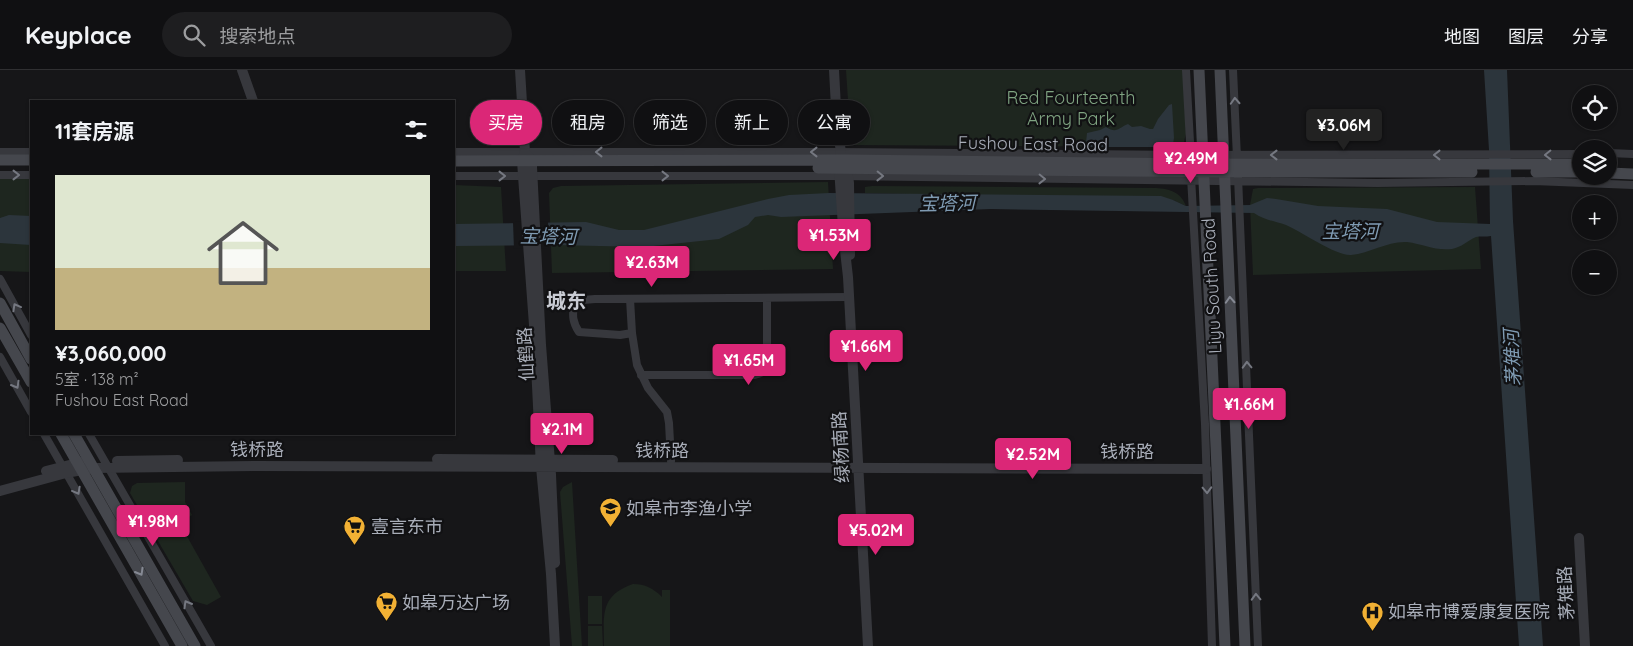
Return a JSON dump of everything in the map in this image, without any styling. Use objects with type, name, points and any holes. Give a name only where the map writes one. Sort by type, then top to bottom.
[{"type":"main road","name":"Liyu South Road","points":[[1199,70],[1203,168],[1199,202],[1206,216],[1207,229],[1225,646]]},
{"type":"main road","name":"Liyu South Road","points":[[1220,70],[1245,646]]},
{"type":"main road","points":[[1200,94],[1202,103],[1207,108],[1218,106],[1222,95]]},
{"type":"main road","points":[[0,160],[30,160]]},
{"type":"main road","name":"Fushou East Road","points":[[455,161],[527,165],[843,170],[1516,168],[1572,165]]},
{"type":"main road","name":"Fushou East Road","points":[[455,167],[527,165]]},
{"type":"main road","points":[[1617,165],[1633,166]]},
{"type":"main road","points":[[0,168],[30,168]]},
{"type":"main road","name":"Fushou East Road","points":[[1516,168],[1572,171]]},
{"type":"main road","points":[[1617,173],[1633,174]]},
{"type":"main road","points":[[1207,229],[1212,224],[1220,223],[1226,230]]},
{"type":"main road","points":[[0,304],[30,357]]},
{"type":"main road","points":[[0,328],[30,380]]},
{"type":"main road","points":[[62,435],[85,465],[195,646]]},
{"type":"main road","points":[[74,435],[85,465],[182,646]]},
{"type":"street","points":[[242,70],[253,100]]},
{"type":"street","name":"仙鹤路","points":[[520,70],[555,646]]},
{"type":"street","name":"绿杨南路","points":[[834,70],[843,170],[868,646]]},
{"type":"street","points":[[1186,70],[1191,168],[1199,202],[1194,214],[1212,646]]},
{"type":"street","points":[[1233,70],[1258,646]]},
{"type":"street","points":[[0,152],[30,152]]},
{"type":"street","points":[[455,152],[527,165],[843,170],[1516,168],[1572,156]]},
{"type":"street","points":[[1617,153],[1633,154]]},
{"type":"street","points":[[455,176],[527,165]]},
{"type":"street","points":[[1516,168],[1566,182],[1633,185]]},
{"type":"street","points":[[0,175],[30,175]]},
{"type":"street","points":[[0,278],[30,333]]},
{"type":"street","points":[[641,374],[754,375],[762,373],[766,370],[767,362],[767,298]]},
{"type":"street","points":[[632,333],[620,335],[579,332],[574,325],[572,315],[574,306],[583,300],[849,298]]},
{"type":"street","points":[[630,299],[632,333],[637,364],[654,397],[667,412],[670,422],[671,461]]},
{"type":"street","points":[[0,358],[30,410]]},
{"type":"street","points":[[45,435],[165,646]]},
{"type":"street","points":[[90,435],[211,646]]},
{"type":"street","name":"钱桥路","points":[[545,463],[671,461],[859,464]]},
{"type":"street","name":"仙鹤路","points":[[545,463],[561,646]]},
{"type":"street","name":"钱桥路","points":[[0,484],[85,465],[107,464],[984,463],[1206,466]]},
{"type":"street","name":"钱桥路","points":[[0,491],[65,469]]},
{"type":"street","name":"茅雉路","points":[[1579,538],[1585,646]]},
{"type":"green space","name":"Red Fourteenth Army Park","points":[[846,70],[1183,70],[1186,133],[1184,142],[1180,147],[851,145],[870,145],[870,100],[848,100]]},
{"type":"green space","points":[[0,179],[30,179],[30,272],[0,271]]},
{"type":"green space","points":[[828,182],[833,269],[552,273],[549,193],[553,188],[561,186]]},
{"type":"green space","points":[[455,185],[501,187],[506,271],[455,271]]},
{"type":"green space","points":[[865,187],[1156,188],[1166,189],[1178,194],[1186,206],[1173,200],[865,193]]},
{"type":"green space","points":[[1475,187],[1481,269],[1253,275],[1250,205],[1253,189]]},
{"type":"green space","points":[[185,482],[185,502],[192,515],[179,522],[221,597],[207,605],[193,601],[130,493],[132,486],[137,483]]},
{"type":"green space","points":[[572,482],[582,646],[572,646],[560,492],[563,487]]},
{"type":"green space","points":[[633,584],[649,587],[662,597],[662,590],[670,590],[670,646],[604,646],[604,616],[609,601],[622,589]]},
{"type":"green space","points":[[588,596],[602,596],[602,624],[588,624]]},
{"type":"green space","points":[[588,626],[602,626],[603,646],[588,646]]},
{"type":"water","name":"宝塔河","points":[[1484,70],[1507,70],[1513,221],[1543,646],[1519,646],[1491,236],[1476,237],[1452,249],[1440,249],[1400,242],[1351,255],[1337,252],[1286,225],[1265,219],[1254,213],[991,209],[781,217],[768,215],[755,217],[748,225],[719,239],[644,247],[556,245],[455,246],[455,224],[586,222],[619,230],[644,230],[768,199],[789,195],[829,193],[1161,196],[1186,206],[1250,205],[1267,198],[1318,206],[1387,209],[1437,222],[1490,224],[1489,150]]},
{"type":"water","points":[[1172,104],[1174,138],[1173,144],[1169,147],[1089,147],[1086,143],[1087,133],[1106,127],[1117,130],[1128,124],[1132,127],[1141,126],[1153,129],[1158,119],[1169,105]]},
{"type":"water","points":[[9,215],[30,216],[30,245],[0,243],[0,218]]},
{"type":"pier","points":[[548,221],[549,248],[514,249],[513,222]]},
{"type":"place","name":"如皋市李渔小学","points":[[610,528]]},
{"type":"place","name":"壹言东市","points":[[355,546]]},
{"type":"place","name":"如皋万达广场","points":[[386,622]]},
{"type":"place","name":"如皋市博爱康复医院","points":[[1372,631]]},
{"type":"district","name":"城东","points":[[566,301]]},
{"type":"water label","name":"茅雉河","points":[[1512,358]]}]
